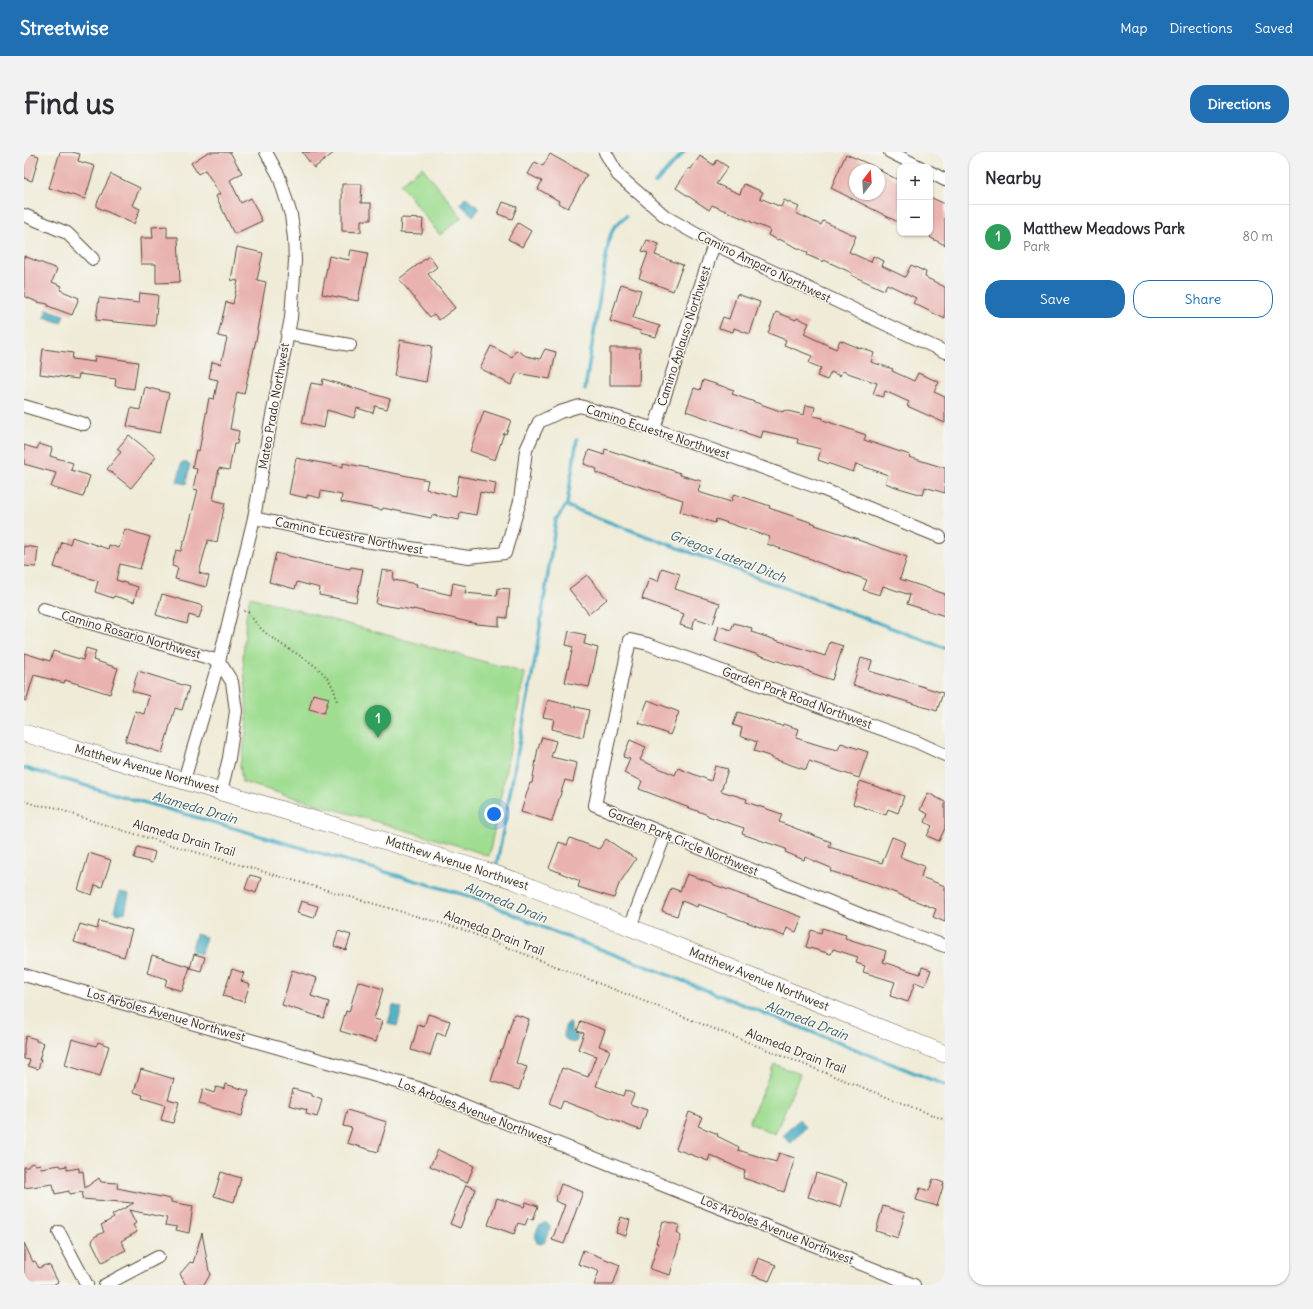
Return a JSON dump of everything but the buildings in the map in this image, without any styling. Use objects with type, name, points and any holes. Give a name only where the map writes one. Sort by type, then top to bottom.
[{"type":"street","name":"Mateo Prado Northwest","points":[[184,780],[219,661],[254,518],[290,318],[295,262],[291,215],[279,176],[266,152]]},
{"type":"street","name":"Camino Amparo Northwest","points":[[605,152],[618,175],[666,217],[714,244],[945,352]]},
{"type":"street","points":[[890,152],[914,164]]},
{"type":"street","points":[[933,174],[945,180]]},
{"type":"street","points":[[24,215],[67,233],[93,259]]},
{"type":"street","name":"Camino Aplauso Northwest","points":[[654,429],[714,244]]},
{"type":"street","points":[[287,334],[350,345]]},
{"type":"street","points":[[24,406],[84,424]]},
{"type":"street","name":"Camino Ecuestre Northwest","points":[[254,518],[358,540],[469,557],[505,553],[520,501],[526,450],[539,422],[560,412],[580,406],[654,429],[822,489],[940,538]]},
{"type":"street","name":"Camino Rosario Northwest","points":[[42,609],[219,661]]},
{"type":"street","name":"Garden Park Circle Northwest","points":[[648,644],[630,640],[595,805],[882,923],[945,946]]},
{"type":"street","name":"Garden Park Road Northwest","points":[[648,644],[917,742],[945,755]]},
{"type":"street","points":[[219,661],[232,682],[236,711],[229,758],[221,791]]},
{"type":"street","name":"Matthew Avenue Northwest","points":[[24,733],[486,871],[630,927],[945,1054]]},
{"type":"street","points":[[630,927],[665,835]]},
{"type":"street","name":"Los Arboles Avenue Northwest","points":[[24,975],[418,1088],[914,1285]]},
{"type":"street","points":[[59,1232],[87,1285]]},
{"type":"street","points":[[105,1285],[158,1257]]},
{"type":"path","points":[[244,611],[248,612],[267,635],[310,663],[323,674],[333,686],[337,702]]},
{"type":"path","name":"Alameda Drain Trail","points":[[24,801],[36,805],[54,807],[83,818],[161,842],[444,923],[945,1120]]},
{"type":"green space","points":[[422,167],[462,217],[440,235],[400,184]]},
{"type":"green space","points":[[250,597],[525,673],[489,856],[242,782],[240,765],[247,724],[243,658],[246,617]]},
{"type":"green space","points":[[774,1064],[800,1074],[775,1134],[749,1123]]},
{"type":"water","points":[[466,197],[480,209],[473,216],[460,204]]},
{"type":"water","points":[[47,309],[64,315],[61,323],[44,317]]},
{"type":"water","points":[[182,462],[190,464],[186,484],[177,482]]},
{"type":"water","points":[[120,892],[129,894],[125,913],[122,912],[121,914],[116,913],[117,911],[114,910]]},
{"type":"water","points":[[196,934],[206,937],[201,954],[191,951]]},
{"type":"water","points":[[393,1005],[402,1008],[397,1026],[388,1024]]},
{"type":"water","points":[[569,1022],[571,1024],[571,1031],[578,1037],[574,1043],[570,1042],[564,1037],[565,1027]]},
{"type":"water","points":[[799,1119],[806,1127],[791,1143],[783,1136]]},
{"type":"water","points":[[544,1223],[550,1225],[550,1230],[545,1242],[541,1244],[537,1243],[536,1234],[539,1226]]},
{"type":"waterway","name":"Griegos Lateral Ditch","points":[[655,183],[684,152]]},
{"type":"waterway","name":"Griegos Lateral Ditch","points":[[585,389],[609,239],[614,227],[626,216]]},
{"type":"waterway","name":"Griegos Lateral Ditch","points":[[577,439],[567,504],[569,507],[945,648]]},
{"type":"waterway","points":[[497,863],[536,654],[556,520],[567,504]]},
{"type":"waterway","name":"Alameda Drain","points":[[24,768],[479,899],[551,931],[643,965],[945,1085]]},
{"type":"place","name":"Matthew Meadows Park","points":[[378,738]]}]
